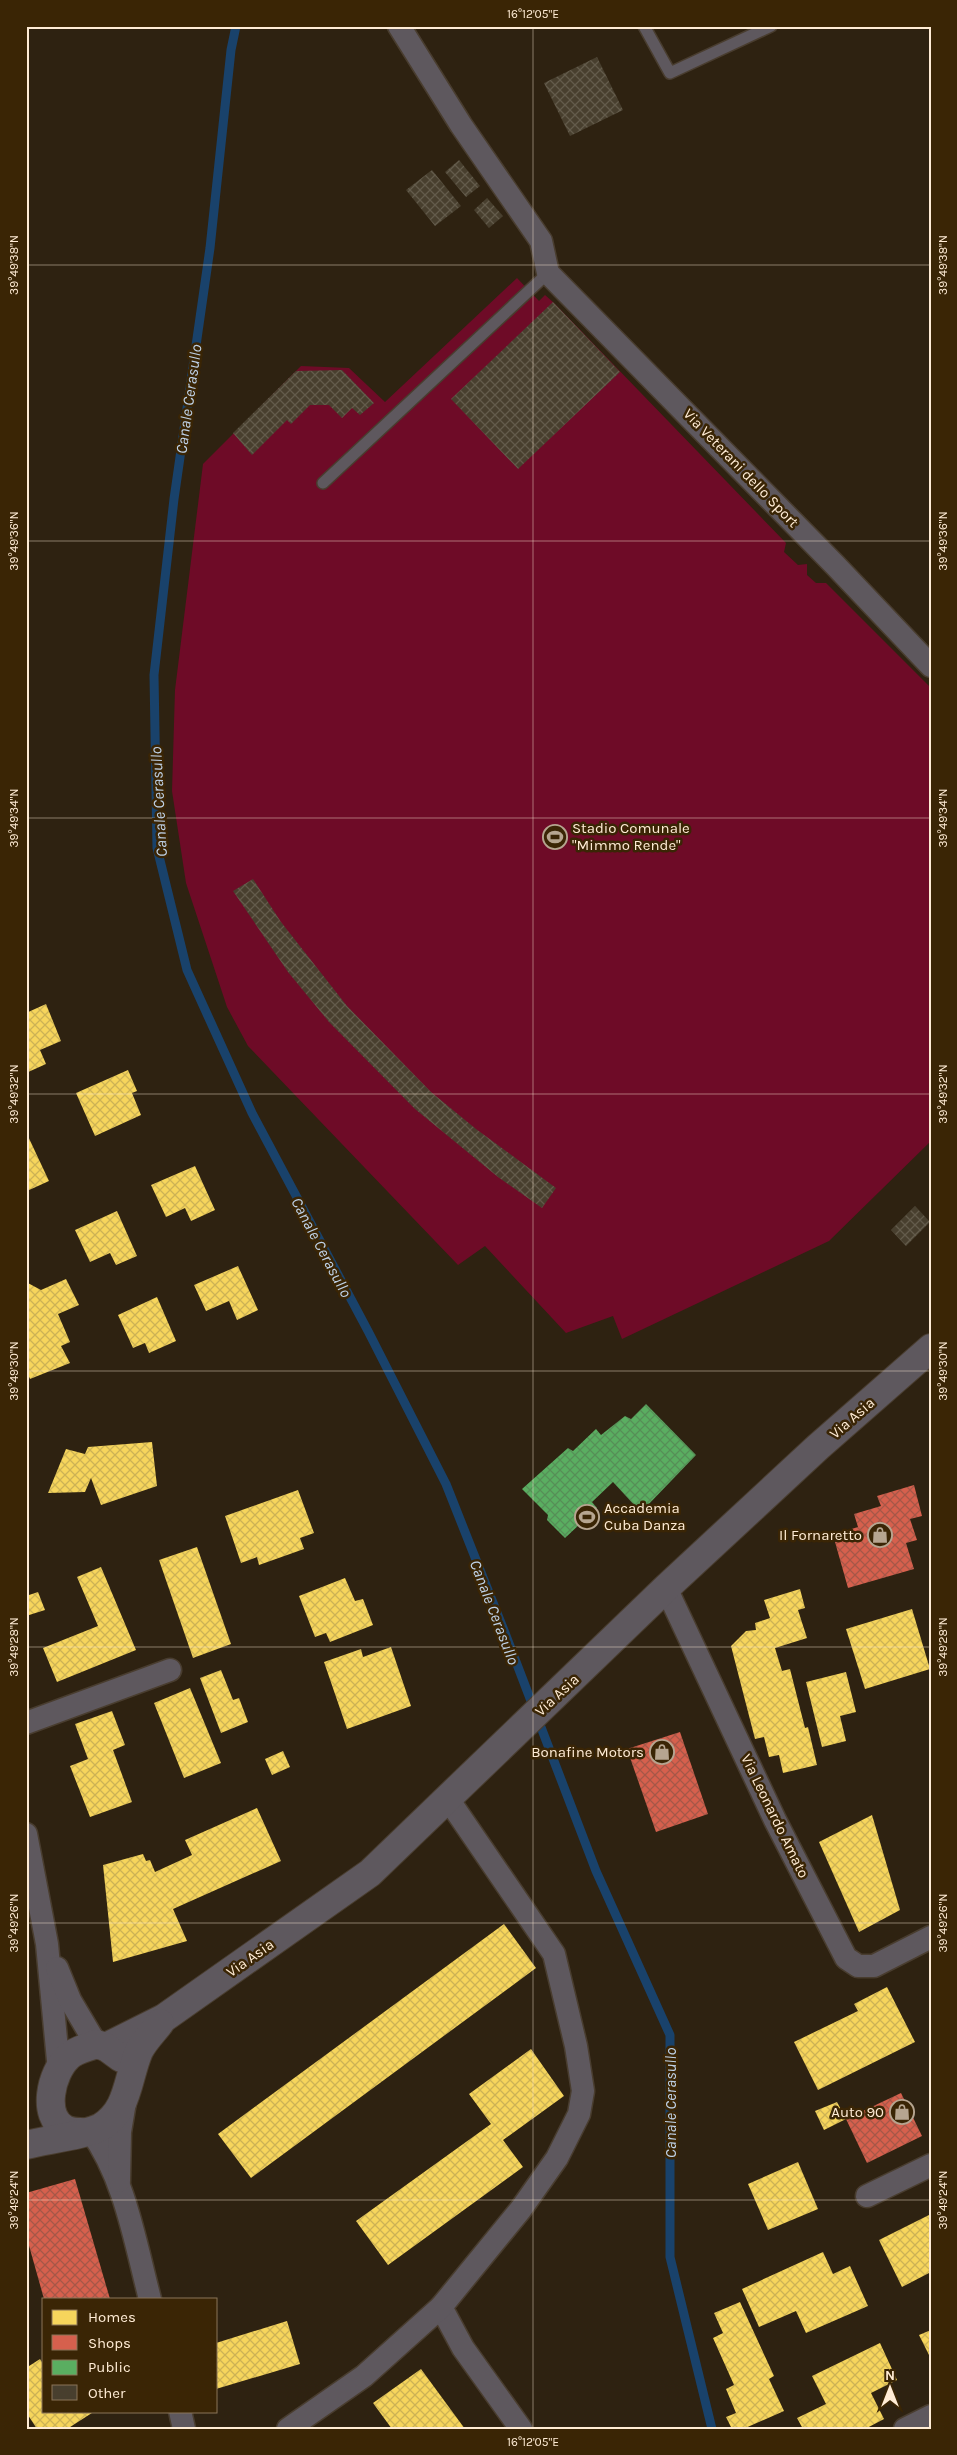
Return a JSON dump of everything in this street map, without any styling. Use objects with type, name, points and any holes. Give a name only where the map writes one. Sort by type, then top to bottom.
[{"type":"street","points":[[399,26],[461,125],[541,241],[548,272]]},
{"type":"street","name":"Via Veterani dello Sport","points":[[548,272],[835,565],[931,666]]},
{"type":"street","name":"Via Asia","points":[[101,2046],[164,2018],[370,1873],[597,1657],[666,1588],[818,1447],[931,1348]]},
{"type":"street","name":"Via Leonardo Amato","points":[[666,1588],[776,1820],[846,1958],[858,1966],[874,1966],[931,1937]]},
{"type":"street","points":[[26,1724],[170,1670]]},
{"type":"street","points":[[288,2429],[364,2376],[441,2306],[521,2208],[557,2158],[579,2114],[583,2091],[576,2046],[554,1954],[448,1798]]},
{"type":"street","points":[[26,1834],[47,1944],[59,2071]]},
{"type":"street","points":[[47,1944],[70,2000],[101,2046],[122,2058],[127,2091],[120,2132],[119,2184]]},
{"type":"street","name":"Via Asia","points":[[127,2091],[140,2049],[164,2018]]},
{"type":"street","points":[[101,2046],[67,2057],[52,2087],[51,2108],[56,2120],[65,2129],[85,2131],[98,2142],[119,2184],[150,2298]]},
{"type":"street","points":[[26,2145],[99,2128],[114,2117],[127,2091]]},
{"type":"street","points":[[26,2134],[51,2108]]},
{"type":"street","points":[[867,2196],[931,2165]]},
{"type":"street","points":[[441,2306],[463,2348],[521,2429]]},
{"type":"street","points":[[180,2412],[184,2429]]},
{"type":"street","points":[[905,2429],[931,2416]]},
{"type":"lane","points":[[644,26],[670,72],[771,26]]},
{"type":"lane","points":[[323,483],[548,272]]},
{"type":"shaded area","name":"Stadio Comunale \"Mimmo Rende\"","points":[[517,278],[539,301],[545,295],[553,302],[786,543],[784,552],[798,565],[807,564],[807,575],[816,583],[826,583],[931,688],[931,1141],[829,1241],[622,1339],[613,1316],[566,1333],[485,1246],[458,1265],[248,1046],[227,1007],[186,883],[172,791],[175,690],[203,464],[301,366],[349,368],[385,402]]},
{"type":"building: Homes","points":[[46,1004],[61,1041],[40,1050],[46,1064],[26,1073],[26,1013]]},
{"type":"building: Homes","points":[[128,1070],[137,1091],[132,1093],[141,1115],[95,1136],[76,1093]]},
{"type":"building: Homes","points":[[26,1132],[49,1181],[27,1191],[26,1188]]},
{"type":"building: Homes","points":[[195,1166],[215,1210],[191,1221],[185,1208],[166,1217],[151,1185]]},
{"type":"building: Homes","points":[[117,1211],[137,1256],[116,1265],[110,1253],[90,1262],[75,1230]]},
{"type":"building: Homes","points":[[238,1266],[258,1310],[237,1320],[229,1301],[206,1311],[194,1285]]},
{"type":"building: Homes","points":[[66,1279],[79,1305],[58,1314],[70,1342],[61,1346],[70,1363],[30,1379],[26,1370],[26,1282],[41,1290]]},
{"type":"building: Homes","points":[[157,1297],[176,1341],[149,1353],[145,1343],[133,1348],[118,1315]]},
{"type":"building: Homes","points":[[152,1442],[157,1486],[101,1505],[91,1478],[85,1492],[48,1493],[66,1449],[85,1454],[88,1447]]},
{"type":"building: Homes","points":[[298,1490],[314,1533],[300,1538],[304,1549],[259,1565],[257,1557],[241,1563],[225,1516]]},
{"type":"building: Homes","points":[[197,1547],[231,1644],[193,1658],[159,1560]]},
{"type":"building: Homes","points":[[101,1567],[136,1650],[57,1682],[43,1648],[98,1626],[77,1577]]},
{"type":"building: Homes","points":[[345,1578],[355,1601],[363,1599],[373,1625],[330,1642],[326,1633],[315,1637],[299,1596]]},
{"type":"building: Homes","points":[[800,1589],[805,1608],[798,1610],[807,1638],[775,1648],[782,1671],[790,1669],[805,1728],[808,1727],[817,1765],[783,1773],[779,1755],[769,1757],[764,1737],[755,1739],[731,1646],[746,1631],[756,1630],[755,1623],[770,1618],[764,1600]]},
{"type":"building: Homes","points":[[38,1592],[45,1610],[26,1616],[26,1596]]},
{"type":"building: Homes","points":[[912,1609],[930,1669],[865,1689],[846,1629]]},
{"type":"building: Homes","points":[[391,1647],[411,1706],[347,1729],[324,1662],[361,1649],[363,1657]]},
{"type":"building: Homes","points":[[221,1670],[233,1700],[239,1698],[248,1722],[221,1733],[200,1678]]},
{"type":"building: Homes","points":[[846,1672],[856,1712],[840,1716],[846,1741],[822,1747],[806,1682]]},
{"type":"building: Homes","points":[[190,1688],[221,1763],[184,1778],[154,1703]]},
{"type":"building: Homes","points":[[112,1711],[125,1745],[113,1750],[132,1802],[90,1817],[70,1766],[88,1759],[75,1724]]},
{"type":"building: Homes","points":[[283,1751],[290,1767],[272,1775],[265,1759]]},
{"type":"building: Homes","points":[[257,1808],[281,1861],[173,1909],[187,1941],[113,1962],[103,1865],[143,1854],[146,1861],[150,1860],[155,1872],[192,1855],[185,1840]]},
{"type":"building: Homes","points":[[872,1815],[900,1910],[859,1932],[819,1842]]},
{"type":"building: Homes","points":[[504,1924],[536,1968],[251,2178],[218,2134]]},
{"type":"building: Homes","points":[[887,1987],[915,2042],[818,2090],[794,2042],[858,2011],[854,2004]]},
{"type":"building: Homes","points":[[531,2049],[564,2096],[503,2140],[523,2167],[388,2265],[356,2221],[491,2124],[469,2094]]},
{"type":"building: Homes","points":[[837,2102],[846,2119],[824,2130],[815,2111]]},
{"type":"building: Homes","points":[[798,2162],[818,2209],[768,2230],[748,2184]]},
{"type":"building: Homes","points":[[931,2214],[931,2272],[902,2287],[879,2240]]},
{"type":"building: Homes","points":[[823,2252],[833,2274],[850,2266],[868,2306],[806,2333],[796,2311],[759,2327],[742,2289]]},
{"type":"building: Homes","points":[[740,2302],[774,2376],[769,2379],[784,2411],[743,2429],[732,2429],[726,2417],[736,2413],[726,2389],[734,2385],[713,2338],[723,2333],[714,2313]]},
{"type":"building: Homes","points":[[287,2321],[300,2364],[218,2388],[218,2342]]},
{"type":"building: Homes","points":[[931,2330],[931,2359],[919,2335]]},
{"type":"building: Homes","points":[[880,2343],[897,2380],[871,2393],[884,2419],[865,2429],[803,2429],[797,2418],[826,2404],[812,2376]]},
{"type":"building: Homes","points":[[40,2359],[42,2362],[42,2412],[93,2412],[67,2429],[37,2429],[26,2412],[26,2368]]},
{"type":"building: Homes","points":[[421,2369],[465,2429],[392,2429],[373,2403]]},
{"type":"building: Shops","name":"Il Fornaretto","points":[[914,1485],[922,1516],[910,1519],[917,1540],[906,1543],[914,1569],[848,1588],[835,1542],[846,1538],[845,1531],[858,1527],[854,1514],[881,1506],[877,1496]]},
{"type":"building: Shops","points":[[680,1732],[708,1814],[656,1832],[627,1749]]},
{"type":"building: Shops","points":[[901,2093],[922,2136],[867,2163],[846,2119]]},
{"type":"building: Shops","points":[[75,2179],[110,2298],[44,2298],[26,2235],[26,2193]]},
{"type":"building: Public","points":[[646,1404],[696,1455],[646,1507],[636,1507],[613,1482],[592,1502],[597,1508],[565,1538],[547,1520],[548,1515],[522,1489],[568,1448],[573,1451],[596,1429],[601,1435],[625,1416],[631,1419]]},
{"type":"building: Other","points":[[597,57],[623,110],[570,136],[544,83]]},
{"type":"building: Other","points":[[459,160],[480,186],[466,197],[445,172]]},
{"type":"building: Other","points":[[432,170],[461,206],[435,226],[406,190]]},
{"type":"building: Other","points":[[487,198],[503,216],[489,228],[474,210]]},
{"type":"building: Other","points":[[553,302],[620,372],[518,469],[451,399]]},
{"type":"building: Other","points":[[342,370],[374,403],[360,415],[352,408],[342,418],[329,405],[310,405],[291,424],[287,420],[252,455],[233,433],[296,371]]},
{"type":"building: Other","points":[[253,879],[281,922],[347,1006],[431,1092],[476,1129],[556,1188],[542,1208],[498,1177],[415,1109],[329,1022],[288,972],[233,891]]},
{"type":"building: Other","points":[[915,1206],[930,1222],[906,1246],[891,1230]]},
{"type":"waterway","name":"Canale Cerasullo","points":[[236,26],[231,50],[210,248],[174,499],[154,675],[157,848],[187,970],[252,1113],[368,1331],[446,1484],[596,1871],[670,2035],[670,2257],[712,2429]]},
{"type":"place","name":"Stadio Comunale \"Mimmo Rende\"","points":[[555,837]]},
{"type":"place","name":"Accademia Cuba Danza","points":[[587,1517]]},
{"type":"place","name":"Il Fornaretto","points":[[880,1535]]},
{"type":"place","name":"Bonafine Motors","points":[[662,1752]]},
{"type":"place","name":"Auto 90","points":[[902,2112]]}]
